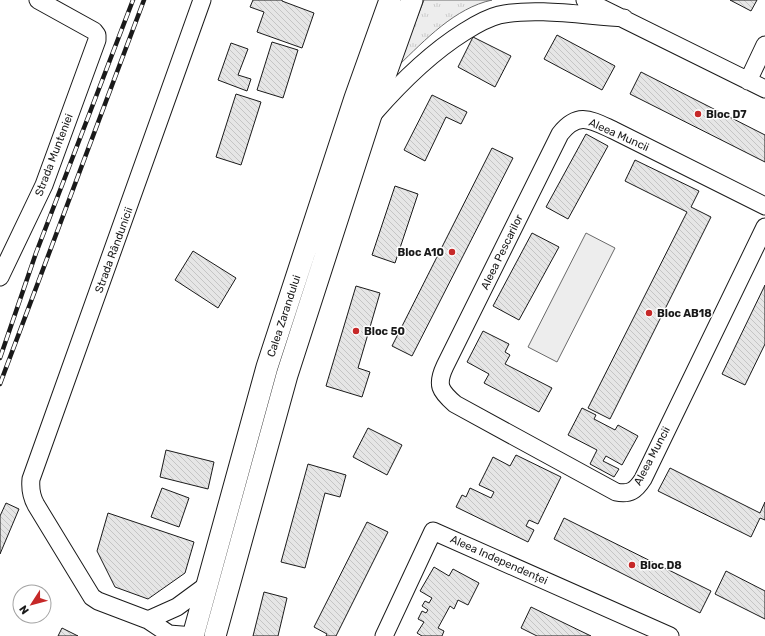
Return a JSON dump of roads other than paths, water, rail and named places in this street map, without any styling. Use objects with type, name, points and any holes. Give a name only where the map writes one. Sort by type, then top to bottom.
[{"type":"main road","name":"Calea Zarandului","points":[[193,636],[267,367],[355,98],[390,0]]},
{"type":"main road","name":"Calea Zarandului","points":[[215,636],[287,375],[370,118],[412,0]]},
{"type":"street","name":"Strada Munteniei","points":[[0,277],[44,185],[97,40],[97,35],[94,31],[38,0]]},
{"type":"street","name":"Strada Rândunicii","points":[[148,620],[98,601],[92,597],[33,500],[31,479],[202,0]]},
{"type":"street","points":[[585,0],[765,89]]},
{"type":"street","points":[[370,118],[409,75],[428,57],[448,42],[484,21],[499,16],[530,12],[624,18]]},
{"type":"street","points":[[748,80],[765,45]]},
{"type":"street","name":"Aleea Muncii","points":[[581,118],[613,130],[765,206]]},
{"type":"street","name":"Aleea Pescarilor","points":[[444,395],[440,386],[440,376],[448,359],[560,134],[566,126],[581,118]]},
{"type":"street","name":"Aleea Muncii","points":[[444,395],[455,404],[616,492],[624,494],[633,492],[643,478],[765,227]]},
{"type":"street","name":"Aleea Independenței","points":[[384,636],[433,532],[670,636]]},
{"type":"street","points":[[148,620],[177,607],[207,585]]},
{"type":"street","points":[[148,620],[173,621],[193,636]]},
{"type":"street","points":[[148,620],[160,636]]},
{"type":"railway","points":[[0,358],[36,253],[133,0]]},
{"type":"railway","points":[[0,384],[144,0]]},
{"type":"place","name":"Bloc D7","points":[[698,114]]},
{"type":"place","name":"Bloc A10","points":[[452,252]]},
{"type":"place","name":"Bloc AB18","points":[[649,313]]},
{"type":"place","name":"Bloc 50","points":[[356,331]]},
{"type":"place","name":"Bloc D8","points":[[632,565]]}]
